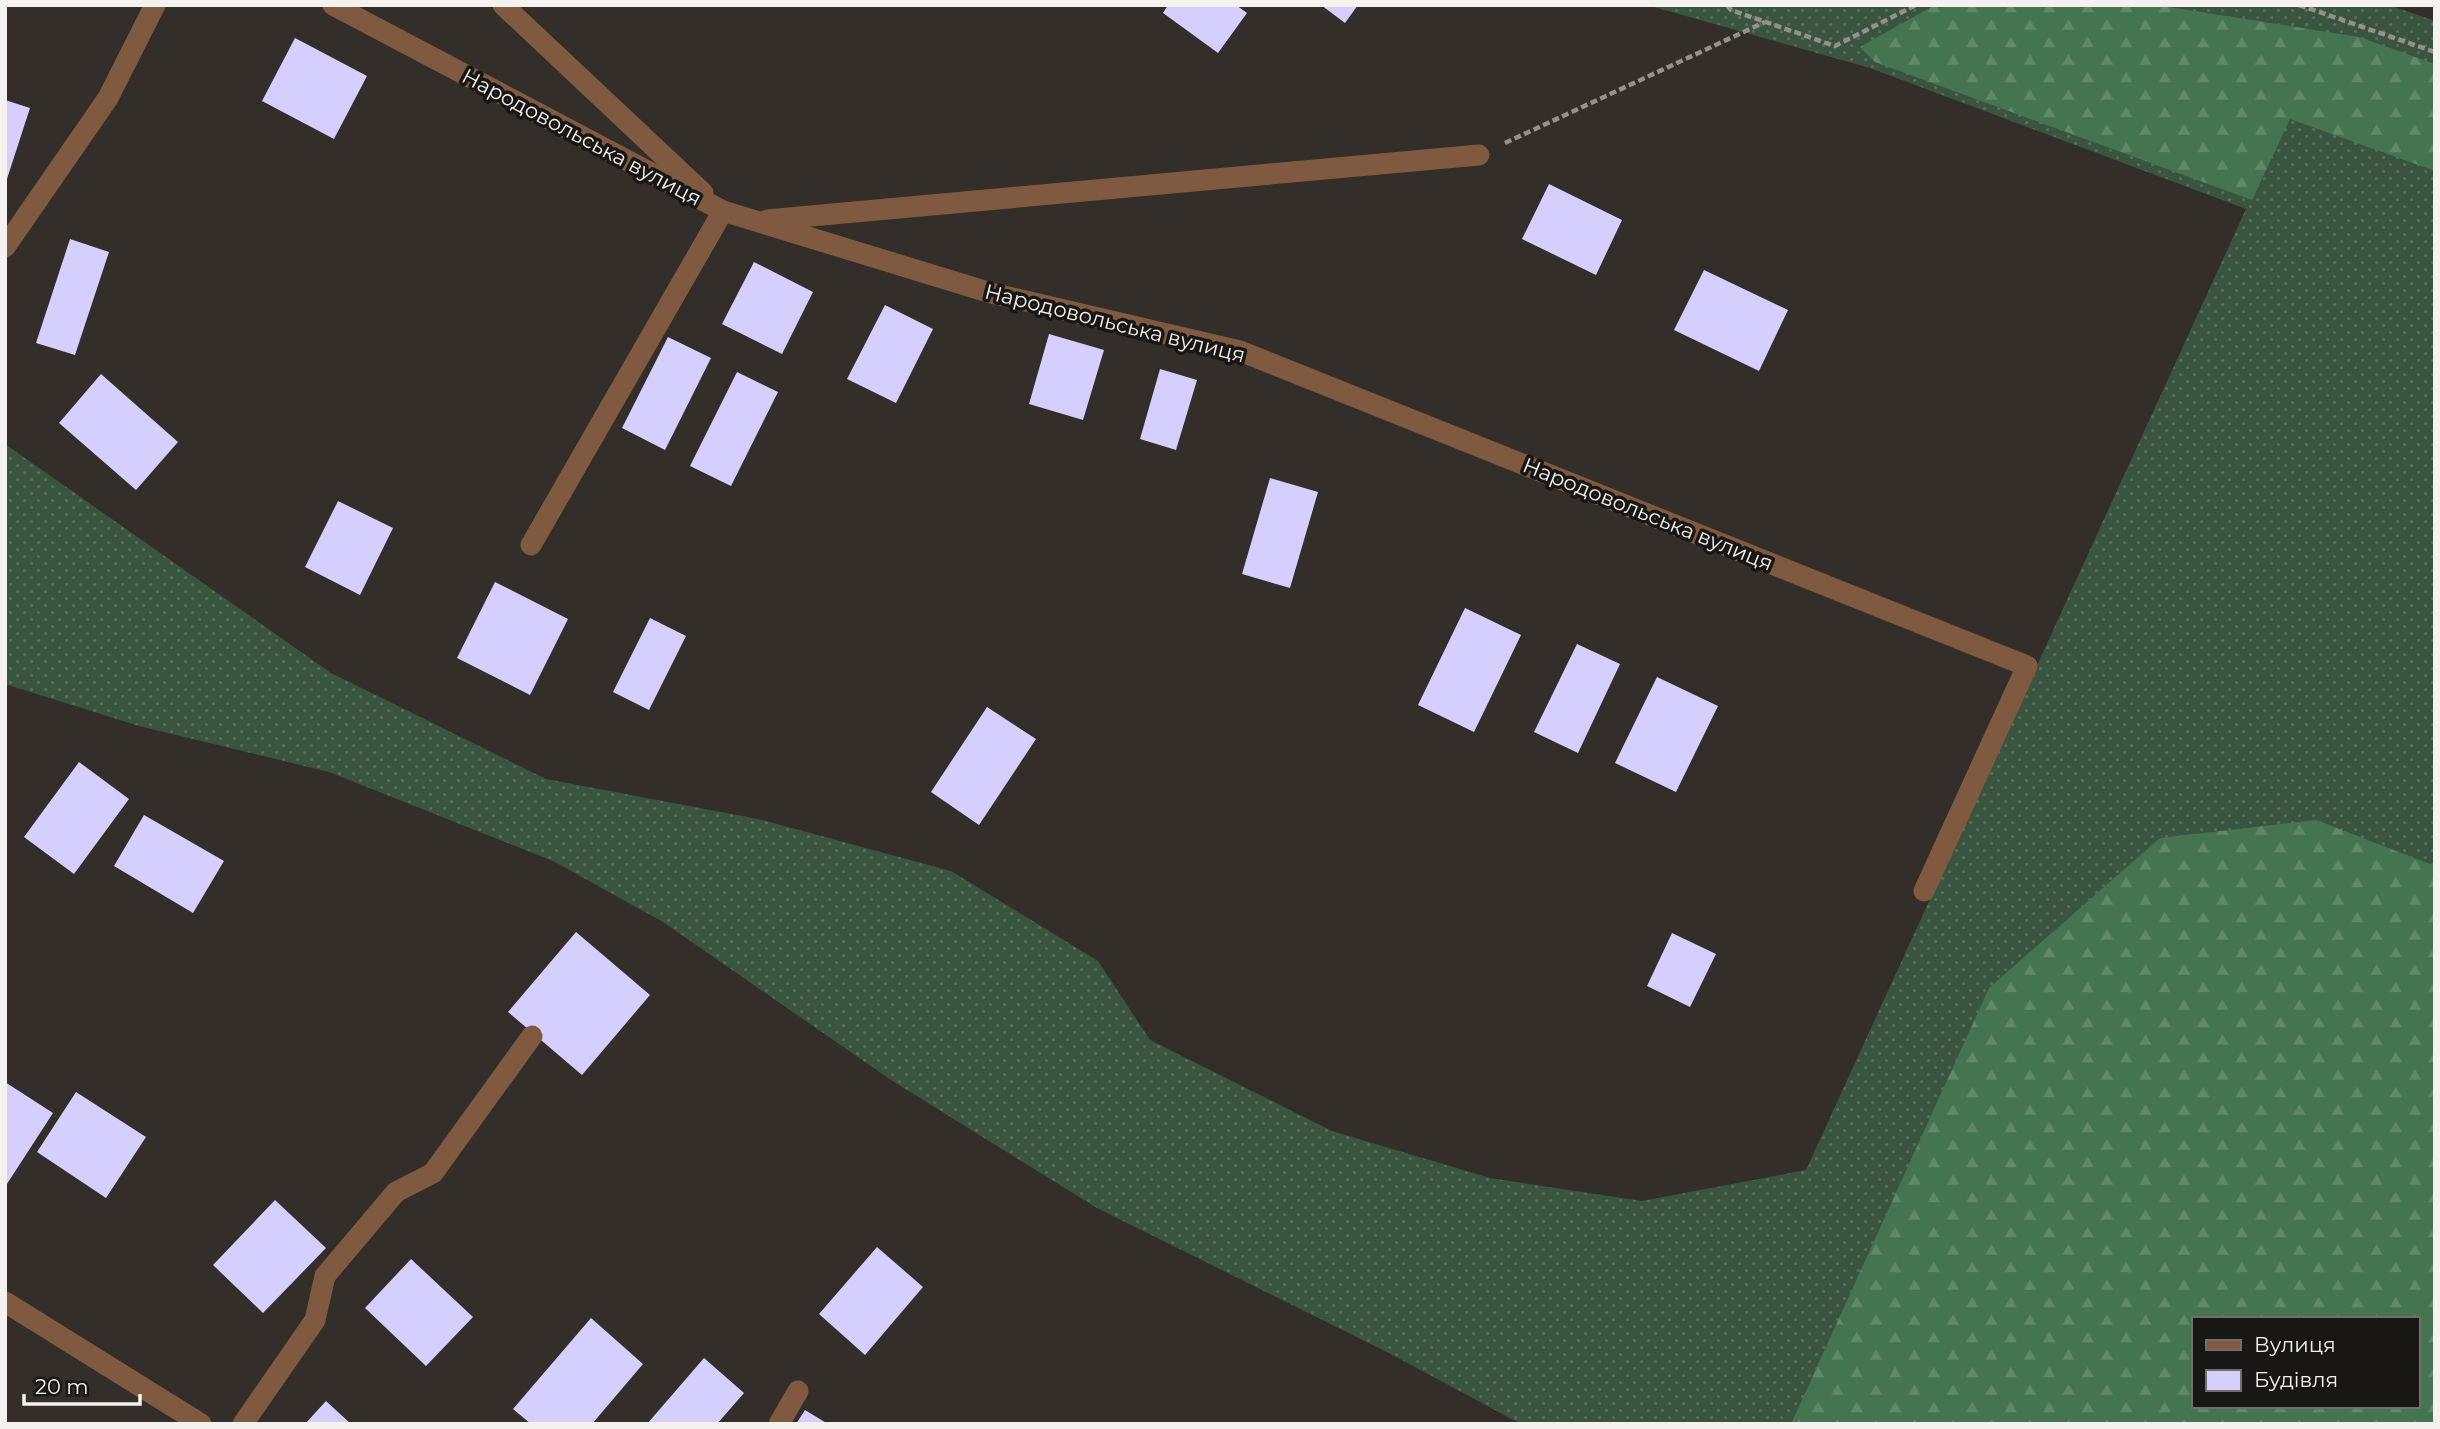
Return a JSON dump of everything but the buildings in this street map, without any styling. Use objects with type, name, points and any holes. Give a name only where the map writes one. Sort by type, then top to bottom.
[{"type":"street","points":[[5,247],[108,98],[155,5]]},
{"type":"street","name":"Народовольська вулиця","points":[[333,5],[723,211],[991,293],[1240,351],[2027,666],[1924,891]]},
{"type":"street","points":[[503,5],[723,211],[531,545]]},
{"type":"street","points":[[755,221],[1479,155]]},
{"type":"street","points":[[243,1424],[315,1320],[325,1276],[396,1192],[433,1172],[533,1037]]},
{"type":"street","points":[[5,1302],[201,1424]]},
{"type":"street","points":[[779,1424],[798,1391]]},
{"type":"path","points":[[1727,5],[1731,10],[1835,46],[1916,5]]},
{"type":"path","points":[[2300,5],[2435,52]]},
{"type":"path","points":[[1479,155],[1765,22]]},
{"type":"green space","points":[[1647,5],[2389,5],[2435,21],[2435,1424],[1521,1424],[1387,1352],[1097,1208],[891,1080],[663,922],[553,861],[329,772],[139,726],[5,684],[5,444],[331,673],[546,779],[758,819],[951,871],[1098,961],[1150,1040],[1332,1131],[1490,1178],[1642,1201],[1806,1170],[2246,209],[1870,68]]},
{"type":"green space","points":[[1935,5],[2156,5],[2359,37],[2435,64],[2435,171],[2290,119],[2252,200],[1875,62],[1860,47]]},
{"type":"green space","points":[[2316,820],[2435,866],[2435,1424],[1791,1424],[1989,988],[2160,838]]}]
